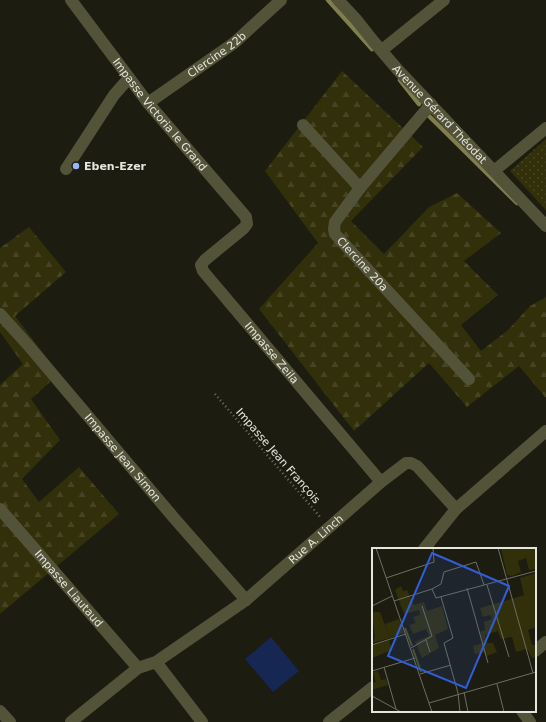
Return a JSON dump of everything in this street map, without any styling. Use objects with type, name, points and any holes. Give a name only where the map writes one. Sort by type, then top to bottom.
[{"type":"street","name":"Impasse Victoria le Grand","points":[[71,0],[148,103],[246,217],[247,224],[244,228]]},
{"type":"street","name":"Clercine 22b","points":[[148,103],[234,43],[281,0]]},
{"type":"street","name":"Avenue Gérard Théodat","points":[[338,0],[398,70],[546,226]]},
{"type":"street","points":[[382,50],[444,0]]},
{"type":"street","points":[[66,169],[114,95],[129,78]]},
{"type":"street","name":"Clercine 20a","points":[[431,104],[360,188],[335,222],[334,229],[335,234],[469,380]]},
{"type":"street","points":[[303,125],[360,188]]},
{"type":"street","points":[[494,171],[546,128]]},
{"type":"street","name":"Impasse Zeila","points":[[244,228],[205,260],[201,265],[203,271],[381,482]]},
{"type":"street","name":"Impasse Jean Simon","points":[[0,314],[246,600]]},
{"type":"street","points":[[425,548],[456,509],[546,431]]},
{"type":"street","name":"Rue A. Linch","points":[[71,722],[138,668],[156,662],[246,600],[381,482],[406,463],[411,463],[417,466],[456,509]]},
{"type":"street","name":"Impasse Liautaud","points":[[0,509],[138,668]]},
{"type":"street","points":[[536,651],[546,642]]},
{"type":"street","points":[[156,662],[202,722]]},
{"type":"street","points":[[329,722],[372,688]]},
{"type":"street","points":[[0,711],[10,722]]},
{"type":"street","points":[[523,712],[530,722]]},
{"type":"path","name":"Impasse Jean François","points":[[215,394],[329,527]]},
{"type":"green space","points":[[342,71],[423,147],[351,221],[384,254],[429,207],[457,193],[501,233],[464,261],[498,295],[461,325],[481,351],[508,330],[530,306],[546,297],[546,398],[519,366],[467,407],[429,363],[354,431],[259,309],[318,243],[265,171]]},
{"type":"green space","points":[[546,139],[546,210],[510,171]]},
{"type":"green space","points":[[29,227],[66,272],[15,316],[59,374],[31,399],[60,440],[22,479],[39,502],[79,467],[119,514],[0,614],[0,385],[23,364],[0,332],[0,248]]},
{"type":"building","points":[[271,637],[299,671],[273,692],[245,659]]},
{"type":"waterway","points":[[328,0],[372,49]]},
{"type":"waterway","points":[[400,80],[419,104]]},
{"type":"waterway","points":[[429,116],[517,203]]},
{"type":"place","name":"Eben-Ezer","points":[[76,166]]}]
